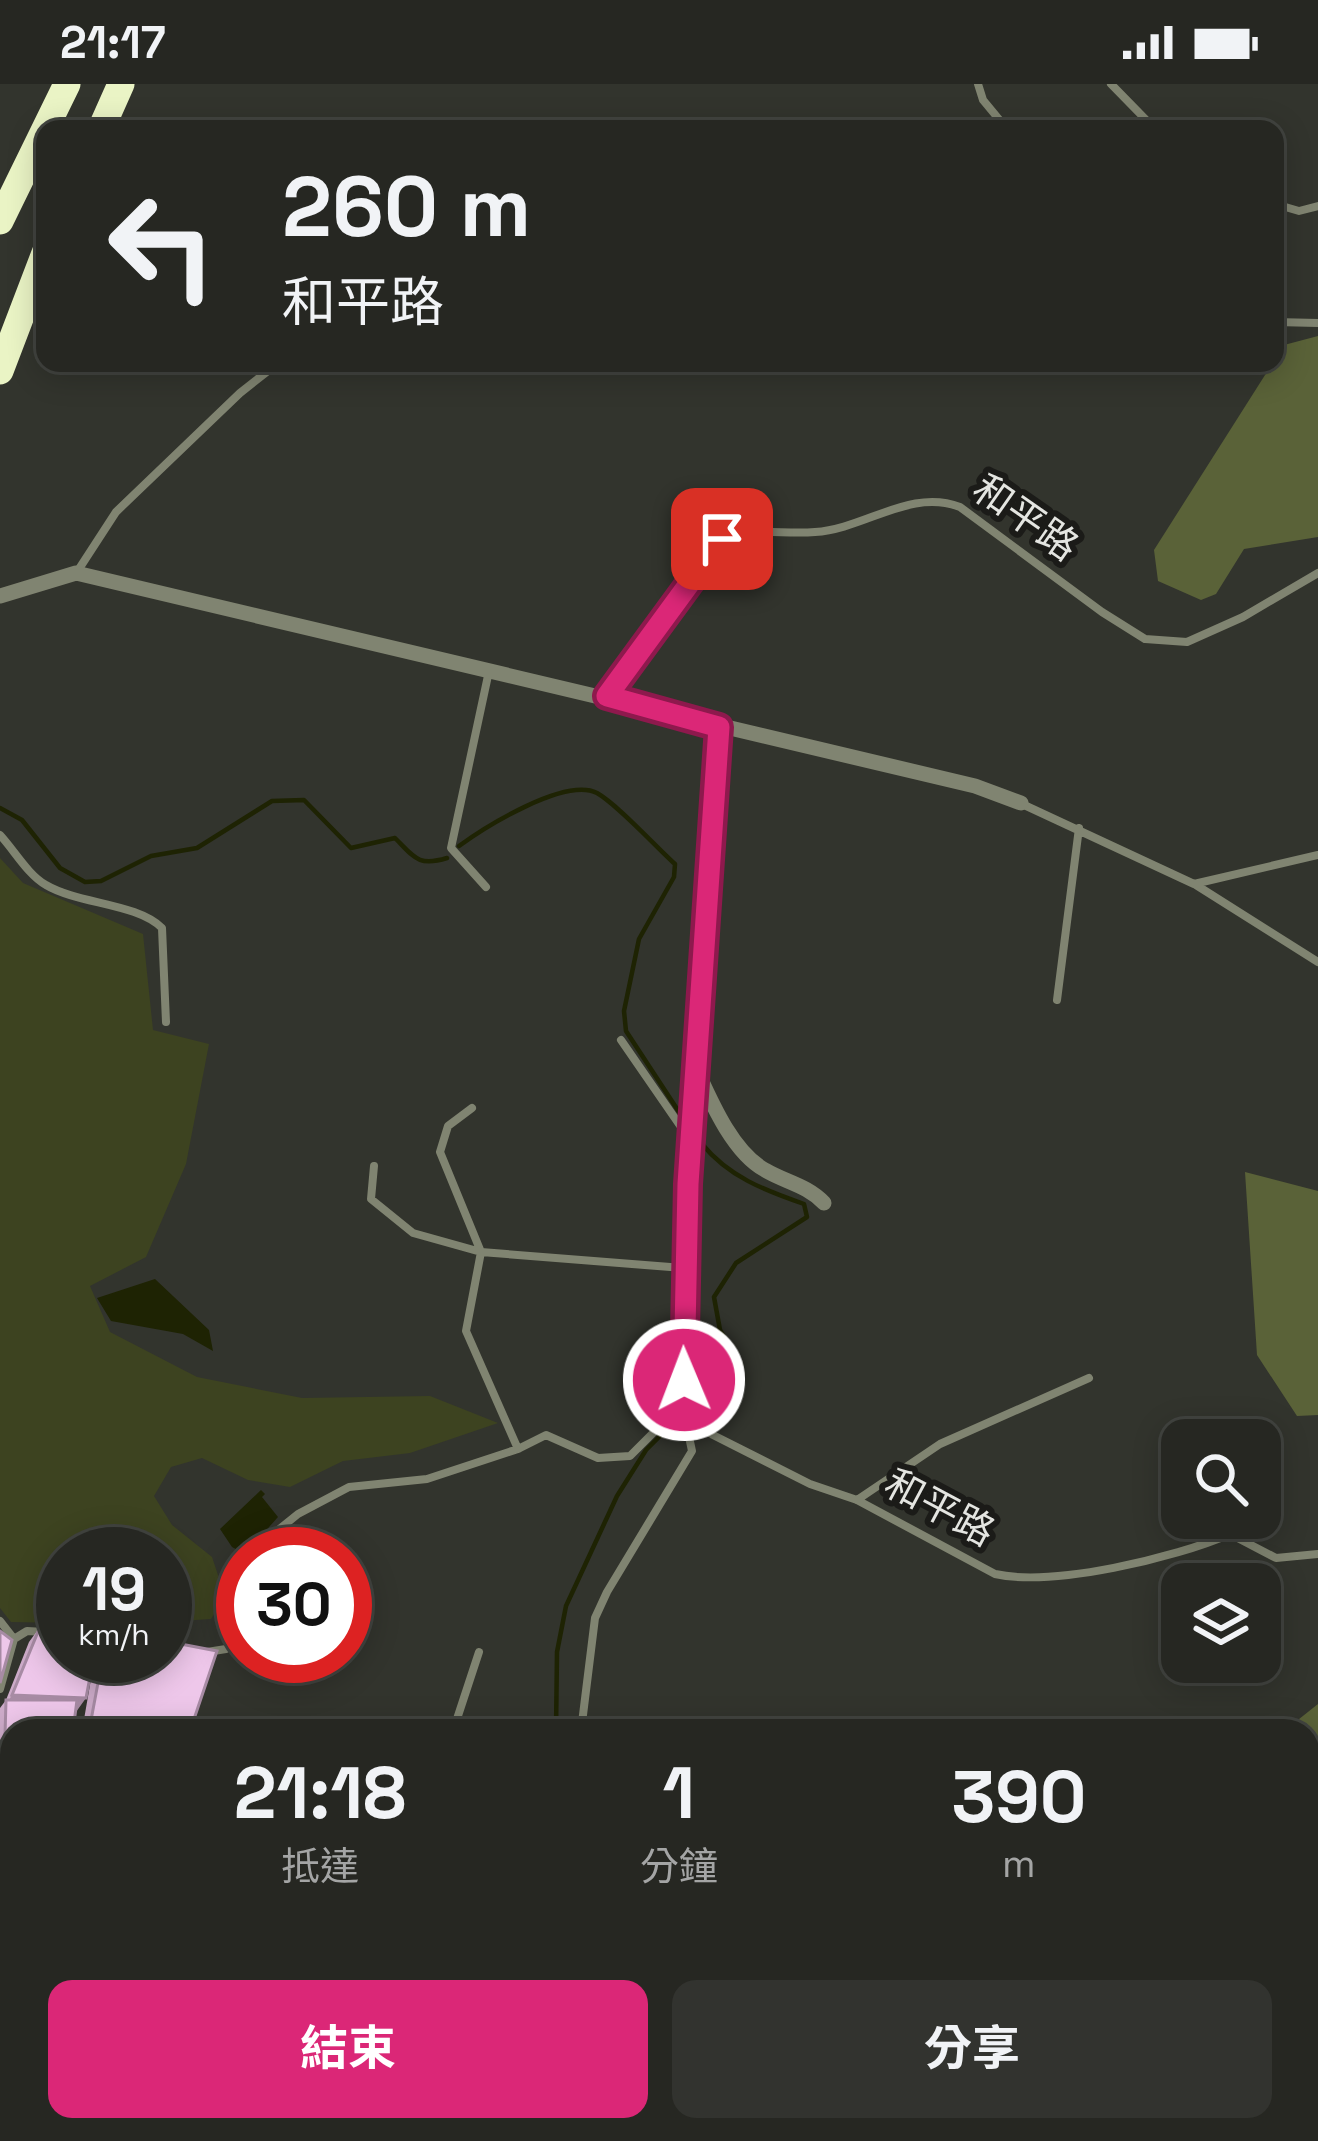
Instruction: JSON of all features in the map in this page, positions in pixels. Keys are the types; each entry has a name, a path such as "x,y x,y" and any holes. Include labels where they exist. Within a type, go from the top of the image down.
{"highway":[{"path":"49,120 67,84"},
{"path":"104,120 121,84"},
{"path":"0,220 36,147"},
{"path":"0,371 36,277"}],"street":[{"path":"0,596 76,573 975,785 1021,803"},
{"path":"684,1413 684,1269 719,727"},
{"path":"698,1072 743,1151 761,1169 813,1191 824,1203"}],"lane":[{"path":"978,84 983,100 1000,120"},
{"path":"1111,84 1145,120"},
{"path":"1284,207 1299,211 1318,206"},
{"path":"1284,322 1318,323"},
{"path":"76,573 116,512 267,372"},
{"name":"和平路","path":"607,696 722,539 746,530 815,532 937,498 960,507 1145,639 1187,642 1243,617 1318,573"},
{"path":"486,887 451,848 489,670"},
{"path":"1021,803 1195,884 1318,962"},
{"path":"1057,1000 1079,828"},
{"path":"0,836 43,884 152,917 162,928 166,1022"},
{"path":"1195,884 1318,855"},
{"path":"621,1040 691,1142"},
{"path":"472,1108 448,1126 440,1152 482,1252 466,1331 518,1449"},
{"path":"374,1166 371,1199 413,1233 482,1252 684,1269"},
{"path":"857,1500 940,1444 1089,1378"},
{"path":"282,1527 349,1487 427,1479 546,1435 598,1458 630,1456 669,1417 684,1413 692,1451 595,1618 582,1719"},
{"name":"和平路","path":"684,1413 712,1436 810,1484 857,1500 995,1574 1017,1579 1142,1560 1230,1534 1276,1558 1318,1554"},
{"path":"0,1621 14,1639"},
{"path":"0,1689 14,1639 36,1632"},
{"path":"457,1719 479,1652"}],"shaded area":[{"path":"1318,336 1318,537 1244,549 1216,594 1201,600 1158,581 1154,550 1267,372 1284,372 1284,345"},
{"path":"0,858 23,883 143,934 153,1030 209,1044 186,1164 146,1257 90,1286 110,1332 197,1377 302,1398 430,1396 498,1423 410,1453 343,1461 290,1487 248,1480 202,1458 171,1467 154,1496 174,1527 36,1527 36,1622 11,1622 0,1608"},
{"path":"1245,1172 1318,1191 1318,1415 1297,1416 1257,1355"},
{"path":"155,1279 209,1330 213,1351 183,1334 111,1321 97,1298"},
{"path":"261,1490 278,1517 269,1527 222,1527"},
{"path":"192,1541 212,1557 216,1569 216,1611 211,1619 192,1620"},
{"path":"1318,1704 1318,1719 1299,1719"}],"building":[{"path":"0,1631 12,1640 0,1683"},
{"path":"36,1637 36,1683 89,1683 86,1698 12,1695"},
{"path":"192,1646 216,1651 194,1719 91,1719 98,1683 192,1683"},
{"path":"6,1700 77,1700 75,1719 5,1719"}],"waterway":[{"path":"459,846 526,806 583,790 606,799 675,864 674,877 639,939 624,1011 626,1031 681,1115"},
{"path":"0,808 22,820 60,868 85,882 101,881 151,856 197,848 272,801 304,800 351,848 395,838 417,858 447,858"},
{"path":"699,1398 741,1365 720,1330 714,1297 736,1263 807,1217 804,1204 736,1174 702,1144"},
{"path":"556,1719 557,1652 566,1606 617,1496 646,1450 672,1424"}],"route":[{"path":"684,1380 688,1184 719,727 607,696 722,539"}]}
